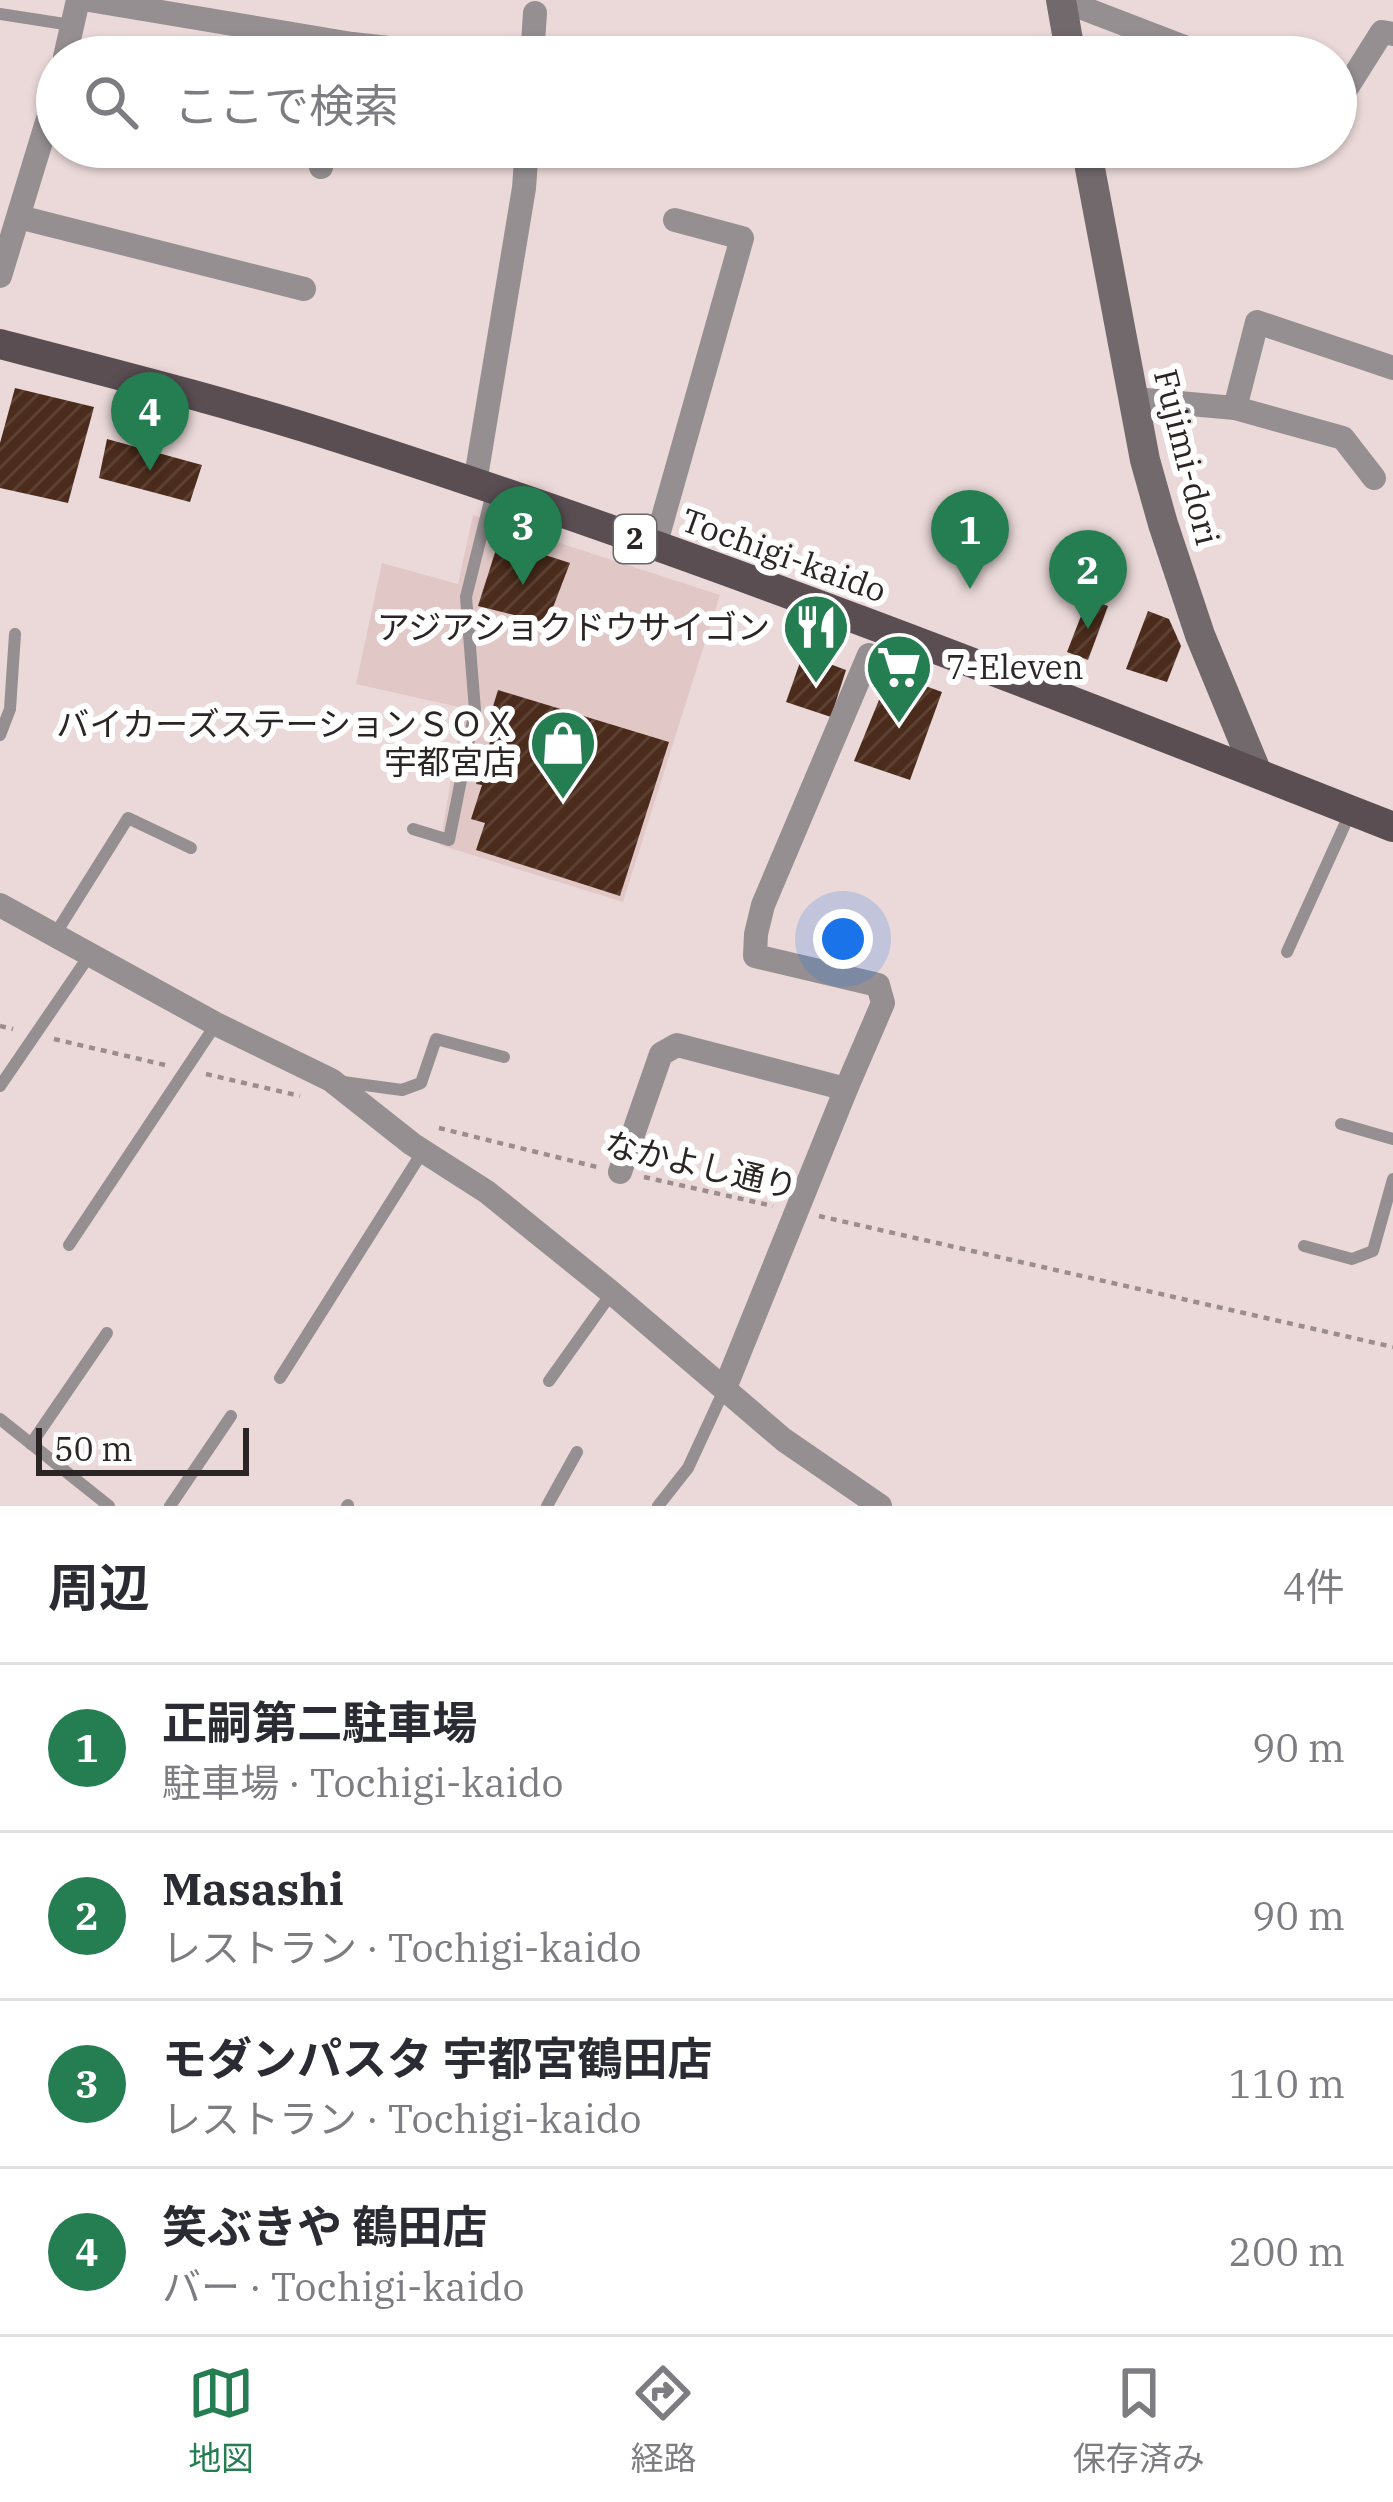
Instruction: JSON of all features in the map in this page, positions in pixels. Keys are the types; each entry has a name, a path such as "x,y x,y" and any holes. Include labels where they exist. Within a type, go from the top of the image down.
{"main road":[{"name":"Tochigi-kaido","path":"0,344 340,438 484,486 939,650 1393,827"}],"street":[{"path":"89,0 277,36"},
{"path":"1061,0 1067,36"},
{"path":"1061,0 1155,36"},
{"path":"533,36 535,13"},
{"path":"1357,72 1382,32 1393,34"},
{"path":"0,276 36,160"},
{"path":"484,486 525,168"},
{"name":"Fujimi-dori","path":"1090,168 1145,460 1200,635 1257,772"},
{"path":"19,217 304,289"},
{"path":"655,546 742,238 675,220"},
{"path":"1235,408 1257,322 1393,368"},
{"path":"1134,399 1235,408 1343,438 1374,478"},
{"path":"725,1388 883,1004 878,986 755,956 764,904 869,656"},
{"path":"0,904 216,1024 332,1080 423,1151 488,1192 863,1501"},
{"path":"620,1172 661,1054 677,1046 846,1089"}],"lane":[{"path":"0,14 75,12"},
{"path":"412,829 448,840 475,710 466,597 484,486"},
{"path":"0,735 10,709 15,634"},
{"path":"1287,952 1351,810"},
{"path":"55,936 128,818 191,848"},
{"path":"0,1086 89,956"},
{"path":"69,1245 216,1024"},
{"path":"332,1080 402,1090 421,1083 436,1039 504,1057"},
{"path":"1341,1124 1393,1139"},
{"path":"280,1378 423,1151"},
{"path":"1304,1246 1352,1259 1373,1251 1393,1179"},
{"path":"549,1381 612,1292"},
{"path":"31,1444 107,1333"},
{"path":"658,1506 688,1468 725,1388"},
{"path":"170,1506 231,1416"},
{"path":"0,1419 109,1506"},
{"path":"567,1506 550,1501 577,1452"}],"path":[{"path":"0,1026 301,1096"},
{"name":"なかよし通り","path":"438,1128 1393,1347"}],"shaded area":[{"path":"473,515 720,595 623,902 440,845 463,708 356,684 382,563 458,584"}],"building":[{"path":"15,388 94,407 68,503 0,488 0,443"},
{"path":"107,439 202,465 190,502 99,478"},
{"path":"499,540 570,563 547,623 478,606"},
{"path":"1088,598 1108,606 1088,660 1067,652"},
{"path":"1148,611 1169,619 1181,646 1167,682 1126,669"},
{"name":"アジアショクドウサイゴン","path":"803,654 846,670 831,717 786,702"},
{"name":"7-Eleven","path":"890,673 942,692 910,780 854,761"},
{"name":"バイカーズステーションＳＯＸ 宇都宮店","path":"498,690 669,742 620,896 476,850 485,823 471,819 482,785 476,784 498,718 490,716"}],"place":[{"name":"笑ぶきや 鶴田店","path":"150,471"},
{"name":"モダンパスタ 宇都宮鶴田店","path":"523,585"},
{"name":"正嗣第二駐車場","path":"970,589"},
{"name":"Masashi","path":"1088,629"},
{"name":"アジアショクドウサイゴン","path":"816,686"},
{"name":"7-Eleven","path":"899,726"},
{"name":"バイカーズステーションＳＯＸ 宇都宮店","path":"563,802"}]}
